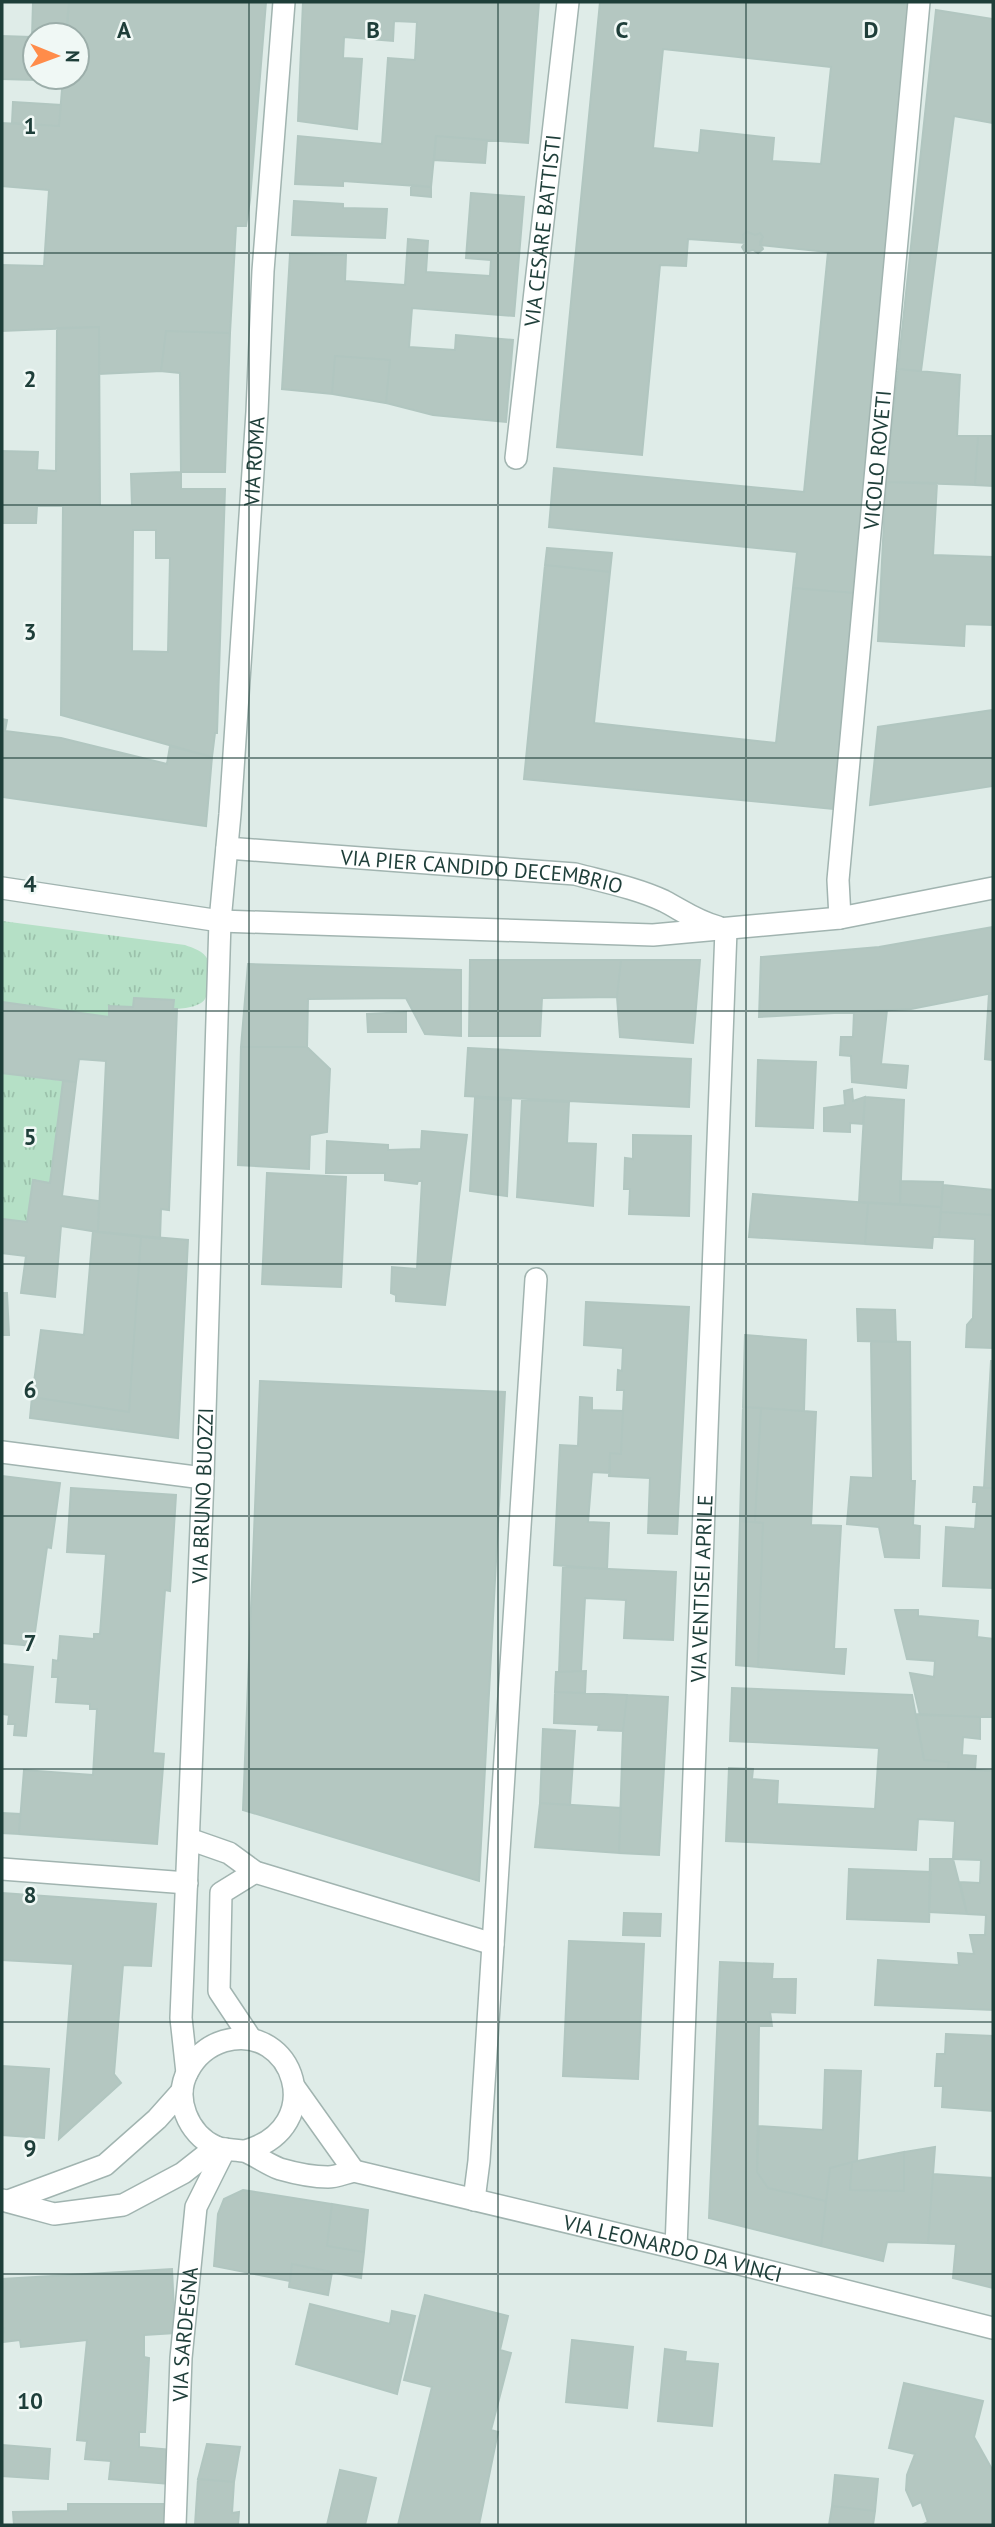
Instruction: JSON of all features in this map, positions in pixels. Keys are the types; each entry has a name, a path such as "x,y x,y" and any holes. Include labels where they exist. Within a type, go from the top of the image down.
{"street":[{"name":"VIA ROMA","path":"220,921 257,412 263,271 284,2"},
{"name":"VIA CESARE BATTISTI","path":"516,458 568,2"},
{"name":"VICOLO ROVETI","path":"840,918 838,880 919,2"},
{"name":"VIA PIER CANDIDO DECEMBRIO","path":"227,848 575,874 629,888 663,901 698,922 726,930"},
{"name":"VIA PIER CANDIDO DECEMBRIO","path":"2,888 220,921 653,935 840,918 993,888"},
{"path":"653,935 672,927 676,918 663,901"},
{"name":"VIA BRUNO BUOZZI","path":"184,2082 181,2018 220,921"},
{"name":"VIA VENTISEI APRILE","path":"676,2248 726,930"},
{"path":"474,2200 479,2161 536,1279"},
{"path":"2,1452 202,1478"},
{"path":"189,1839 229,1853 255,1872 493,1944"},
{"path":"2,1869 187,1883"},
{"path":"251,2039 219,1991 221,1893 255,1872"},
{"path":"5,2200 105,2165 157,2119 184,2082 198,2056 213,2044 232,2039 251,2039 267,2046 281,2057 295,2088 354,2171"},
{"path":"184,2082 184,2109 191,2124 201,2137 228,2149"},
{"path":"5,2200 54,2214 123,2206 228,2149 262,2146 276,2137 288,2123 294,2106 295,2088"},
{"name":"VIA LEONARDO DA VINCI","path":"228,2149 279,2168 328,2177 354,2171 993,2328"},
{"name":"VIA SARDEGNA","path":"175,2525 181,2358 196,2207 228,2149"}],"green space":[{"path":"2,921 185,945 201,952 208,960 210,974 207,995 199,1004 177,1009 173,1009 173,1000 134,998 133,1007 109,1006 109,1017 2,1002"},
{"path":"2,1073 63,1081 50,1183 33,1181 27,1222 2,1219"}],"building":[{"path":"33,2 69,2 68,21 32,21"},
{"path":"69,2 266,2 250,200 246,226 236,226 230,333 166,331 161,371 99,374 99,327 2,331 2,265 44,266 49,190 2,186 2,123 59,126 62,91 91,91 91,21 67,21"},
{"path":"303,2 539,2 528,143 436,136 431,187 343,181 343,186 295,184 298,136 382,144 388,58 415,60 417,22 394,21 393,41 344,37 343,58 362,59 357,129 298,121"},
{"path":"600,2 885,2 913,5 855,593 793,588 797,552 549,527 554,468 804,492 828,252 760,245 763,237 760,233 755,235 747,232 743,235 745,243 688,239 686,266 660,265 642,455 557,447","holes":["663,49 831,67 821,164 772,161 774,138 701,130 699,153 653,148"]},
{"path":"936,10 993,19 993,123 954,116 921,371 898,369"},
{"path":"2,36 21,37 21,80 2,79"},
{"path":"13,102 61,105 59,126 12,123"},
{"path":"436,136 487,140 485,163 434,160"},
{"path":"411,185 431,187 431,197 411,195"},
{"path":"471,193 524,197 514,316 412,308 409,347 455,350 456,335 513,340 506,422 433,415 386,403 390,360 335,356 332,394 282,389 290,254 346,255 345,281 405,285 408,239 428,241 426,272 490,276 491,260 466,258"},
{"path":"294,201 343,204 343,208 387,209 385,238 292,235"},
{"path":"747,232 755,235 760,233 763,237 760,242 763,249 758,253 753,250 745,252 742,247 745,243 743,235"},
{"path":"99,327 100,506 132,506 131,474 181,472 181,489 225,489 217,733 212,757 61,715 63,506 37,506 36,523 2,523 2,451 38,452 37,470 56,471 57,328","holes":["133,530 156,530 156,558 170,558 168,652 132,651"]},
{"path":"166,331 230,333 225,472 181,472 180,373 161,371"},
{"path":"335,356 390,360 386,403 332,394"},
{"path":"898,369 960,375 957,436 978,436 975,485 886,482"},
{"path":"978,436 993,436 993,486 975,485"},
{"path":"886,482 937,483 933,555 993,557 993,625 965,624 964,646 878,641"},
{"path":"547,548 612,553 610,572 545,565"},
{"path":"545,565 610,572 594,723 776,743 793,588 855,593 833,809 524,779"},
{"path":"993,710 993,786 870,805 878,727"},
{"path":"2,719 7,720 5,731 61,738 167,764 170,746 212,757 206,826 2,797"},
{"path":"993,927 993,993 911,1009 759,1017 761,957 879,947"},
{"path":"470,960 621,960 617,997 542,998 540,1036 469,1036"},
{"path":"621,960 700,960 693,1043 620,1037 617,997"},
{"path":"248,964 461,970 461,1036 425,1034 406,998 308,999 307,1047 241,1047"},
{"path":"989,993 993,993 993,1060 985,1059"},
{"path":"134,998 174,1000 173,1009 177,1009 169,1210 161,1209 160,1239 98,1232 106,1061 79,1059 76,1082 2,1073 2,1002 109,1017 109,1006 133,1007"},
{"path":"887,1010 881,1064 908,1066 906,1088 852,1082 851,1056 840,1055 841,1037 853,1037 854,1012"},
{"path":"406,1012 406,1032 368,1032 367,1014"},
{"path":"241,1047 307,1047 330,1069 327,1132 310,1135 309,1169 238,1165"},
{"path":"468,1048 691,1059 689,1107 465,1096"},
{"path":"758,1060 816,1062 813,1128 756,1126"},
{"path":"63,1081 76,1082 62,1196 99,1201 98,1232 61,1226 55,1297 21,1293 26,1256 2,1253 2,1219 27,1222 33,1180 50,1183"},
{"path":"852,1089 853,1101 865,1097 863,1124 850,1123 850,1132 824,1131 824,1108 845,1105 844,1091"},
{"path":"865,1097 904,1100 900,1204 859,1202"},
{"path":"475,1098 511,1100 507,1196 470,1191"},
{"path":"522,1100 569,1102 567,1143 596,1144 593,1206 517,1197"},
{"path":"422,1131 467,1135 445,1305 396,1301 396,1295 391,1293 392,1267 417,1269 422,1181 417,1184 385,1180 385,1173 326,1173 327,1141 388,1145 388,1150 421,1149"},
{"path":"633,1135 691,1136 689,1216 629,1214 630,1189 624,1189 625,1158 633,1159"},
{"path":"267,1173 346,1177 341,1287 262,1284"},
{"path":"900,1181 943,1182 941,1207 900,1204"},
{"path":"943,1185 993,1190 993,1215 941,1212"},
{"path":"753,1194 868,1203 865,1244 749,1237"},
{"path":"868,1203 941,1207 939,1237 933,1237 932,1248 865,1244"},
{"path":"941,1212 993,1215 993,1348 966,1347 967,1325 973,1318 975,1239 939,1237"},
{"path":"93,1231 141,1236 129,1412 32,1397 41,1330 84,1335"},
{"path":"141,1236 188,1240 178,1438 30,1418 32,1397 129,1412"},
{"path":"2,1293 7,1293 9,1335 2,1335"},
{"path":"586,1302 689,1307 677,1534 648,1533 650,1478 609,1476 610,1453 621,1454 624,1390 617,1390 618,1370 622,1371 623,1348 584,1345"},
{"path":"857,1309 895,1310 896,1342 858,1341"},
{"path":"745,1335 806,1340 804,1411 743,1407"},
{"path":"871,1341 910,1342 911,1481 915,1481 913,1525 920,1526 919,1558 885,1557 879,1527 847,1524 851,1477 873,1478"},
{"path":"991,1361 993,1488 984,1488"},
{"path":"260,1381 505,1392 479,1881 243,1810"},
{"path":"580,1397 592,1398 592,1410 623,1411 621,1454 610,1453 610,1473 592,1472 588,1522 609,1523 607,1569 554,1565 560,1445 578,1446"},
{"path":"743,1407 761,1408 755,1522 740,1521"},
{"path":"761,1408 816,1412 811,1525 841,1526 834,1649 846,1649 844,1674 758,1667 763,1523 755,1522"},
{"path":"2,1476 60,1483 51,1548 47,1547 33,1646 2,1643"},
{"path":"974,1487 993,1488 993,1588 943,1586 946,1527 975,1529 977,1502 973,1502"},
{"path":"71,1488 176,1495 170,1591 165,1590 153,1753 164,1754 157,1844 19,1834 24,1770 93,1775 97,1709 90,1709 90,1704 56,1702 58,1677 52,1677 53,1660 58,1661 60,1636 94,1639 94,1634 100,1634 106,1554 67,1552"},
{"path":"740,1521 763,1523 758,1667 736,1665"},
{"path":"563,1567 676,1572 673,1640 624,1638 626,1600 585,1598 581,1671 559,1672"},
{"path":"895,1610 918,1610 918,1616 978,1621 977,1637 993,1639 993,1717 920,1715 910,1673 934,1677 935,1661 907,1659"},
{"path":"2,1664 33,1667 26,1736 14,1735 15,1724 8,1724 9,1715 2,1714"},
{"path":"586,1671 585,1693 555,1692 556,1672"},
{"path":"732,1688 912,1695 924,1760 949,1762 948,1768 993,1771 993,2010 875,2005 878,1960 959,1965 958,1953 974,1954 970,1935 985,1935 986,1915 967,1914 960,1882 980,1883 981,1860 953,1859 955,1821 918,1819 916,1850 726,1841 729,1768 753,1769 752,1779 778,1781 777,1804 875,1809 879,1748 730,1741"},
{"path":"555,1692 627,1695 623,1731 598,1730 599,1725 554,1723"},
{"path":"627,1695 668,1697 659,1855 619,1853 623,1731"},
{"path":"916,1714 980,1717 980,1739 963,1737 962,1755 976,1756 975,1770 948,1768 949,1762 924,1760"},
{"path":"543,1729 575,1731 570,1805 540,1803"},
{"path":"540,1803 621,1808 619,1853 535,1847"},
{"path":"2,1813 20,1814 19,1834 2,1833"},
{"path":"930,1859 953,1859 967,1914 929,1912"},
{"path":"849,1869 931,1872 929,1922 847,1919"},
{"path":"2,1893 156,1904 151,1966 123,1965 114,2074 121,2083 59,2139 73,1964 2,1960"},
{"path":"624,1913 661,1914 660,1936 623,1935"},
{"path":"569,1941 644,1944 638,2079 563,2076"},
{"path":"720,1962 773,1964 772,1979 796,1979 795,2013 770,2012 772,2026 759,2026 757,2172 768,2188 826,2201 821,2246 709,2218"},
{"path":"946,2034 993,2036 993,2111 942,2107 943,2086 935,2086 937,2054 945,2054"},
{"path":"2,2066 49,2069 44,2138 2,2135"},
{"path":"825,2070 861,2071 857,2161 830,2168 826,2201 768,2188 757,2172 759,2126 823,2130"},
{"path":"935,2147 928,2243 887,2242 883,2261 821,2246 830,2168 852,2162 850,2190 904,2191 904,2152"},
{"path":"904,2152 904,2191 850,2190 852,2162"},
{"path":"933,2174 993,2178 993,2288 953,2278 956,2244 928,2243"},
{"path":"243,2190 332,2204 327,2246 364,2252 361,2278 292,2264 290,2281 214,2266 218,2214 224,2199"},
{"path":"332,2204 368,2210 364,2252 327,2246"},
{"path":"292,2264 332,2272 328,2295 289,2287"},
{"path":"172,2269 175,2333 144,2335 144,2357 149,2358 145,2432 139,2432 139,2447 172,2450 170,2484 109,2479 111,2461 85,2459 87,2441 77,2440 87,2340 21,2347 20,2340 2,2342 2,2279"},
{"path":"425,2295 508,2316 500,2350 511,2353 491,2430 498,2432 479,2525 398,2525 432,2387 404,2380"},
{"path":"310,2304 390,2324 392,2311 415,2316 397,2394 296,2364"},
{"path":"572,2340 633,2347 627,2408 566,2402"},
{"path":"665,2349 686,2352 685,2361 718,2364 712,2426 658,2421"},
{"path":"904,2383 983,2401 974,2437 993,2471 993,2525 922,2525 928,2522 921,2502 913,2506 906,2490 907,2475 915,2454 889,2448"},
{"path":"207,2444 240,2447 234,2482 198,2479"},
{"path":"2,2445 50,2449 48,2479 2,2476"},
{"path":"340,2470 376,2478 365,2525 327,2525"},
{"path":"835,2475 878,2479 875,2511 832,2506"},
{"path":"198,2479 234,2482 232,2513 239,2512 238,2525 195,2525"},
{"path":"68,2504 170,2504 169,2525 14,2525 13,2512 68,2511"},
{"path":"832,2506 875,2511 873,2525 829,2525"}]}
